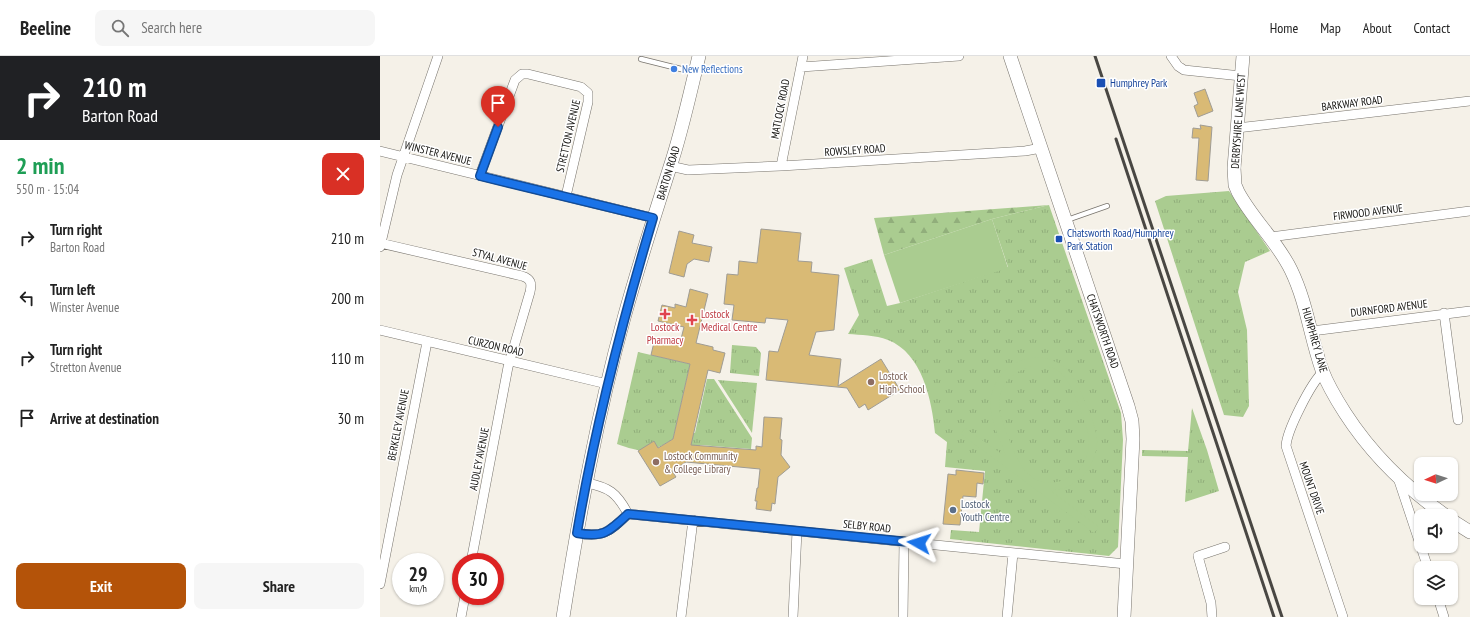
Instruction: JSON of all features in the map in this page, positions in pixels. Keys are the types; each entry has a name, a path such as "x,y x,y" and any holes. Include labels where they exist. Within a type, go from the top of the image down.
{"street":[{"path":"380,244 403,156 438,56"},
{"name":"BARTON ROAD","path":"563,617 586,483 607,384 624,318 653,218 670,166 699,56"},
{"name":"MATLOCK ROAD","path":"781,166 803,56"},
{"path":"800,67 959,56"},
{"name":"CHATSWORTH ROAD","path":"1010,56 1132,421 1133,439 1124,617"},
{"path":"1171,56 1178,66 1184,70 1241,76"},
{"name":"DERBYSHIRE LANE WEST","path":"1235,185 1234,168 1243,56"},
{"name":"STRETTON AVENUE","path":"480,176 515,80 522,74 535,76 580,87 586,90 589,96 566,196"},
{"name":"BARKWAY ROAD","path":"1237,128 1470,101"},
{"name":"ROWSLEY ROAD","path":"670,166 688,170 781,166 1031,151 1041,148"},
{"name":"WINSTER AVENUE","path":"380,151 653,218"},
{"name":"HUMPHREY LANE","path":"1235,185 1241,199 1270,237 1290,268 1298,285 1323,372 1330,387 1354,426 1371,449 1398,478 1436,509"},
{"name":"FIRWOOD AVENUE","path":"1270,237 1470,211"},
{"name":"STYAL AVENUE","path":"380,244 528,279 531,283 530,292 510,361"},
{"name":"DURNFORD AVENUE","path":"1312,331 1470,311"},
{"path":"1444,314 1458,420"},
{"name":"CURZON ROAD","path":"380,330 607,384"},
{"name":"BERKELEY AVENUE","path":"380,584 427,342"},
{"name":"AUDLEY AVENUE","path":"473,553 510,361"},
{"name":"MOUNT DRIVE","path":"1323,372 1315,381 1288,432 1286,446 1343,617"},
{"path":"1398,478 1426,561"},
{"path":"577,533 593,535 604,533 616,526 628,514 624,506 614,494 603,487 586,483"},
{"name":"SELBY ROAD","path":"628,514 1126,564"},
{"path":"681,617 693,520"},
{"path":"1458,524 1470,532"},
{"path":"793,617 797,531"},
{"path":"903,617 904,541"},
{"path":"1212,617 1211,603 1198,556 1225,547"},
{"path":"1007,617 1013,553"},
{"path":"461,617 463,605"},
{"path":"1440,605 1444,617"}],"lane":[{"path":"641,59 695,73"},
{"path":"1066,221 1107,206"}],"green space":[{"path":"1229,191 1270,251 1245,262 1238,292 1247,330 1249,406 1243,417 1224,415 1155,201 1166,196"},
{"path":"1049,205 1121,413 1123,440 1118,547 1109,556 950,539 951,530 979,532 985,471 945,467 947,442 935,433 934,420 928,392 923,379 917,366 900,346 883,338 848,334 859,315 844,268 872,259 887,306 900,303 1008,267 992,219"},
{"path":"1049,205 992,219 884,255 874,218"},
{"path":"992,219 1008,268 900,303 884,255"},
{"path":"732,345 756,347 761,353 759,376 730,373"},
{"path":"638,352 690,364 673,439 652,450 633,449 617,444"},
{"path":"1035,357 1056,362 1063,366 1075,379 1083,397 1093,423 1097,439 1096,453 1087,471 1082,477 1071,485 1051,491 1099,527 1094,533 961,434 965,428 1006,457 992,416 992,395 995,385 1006,369 1024,359","holes":["1032,366 1045,366 1052,368 1066,378 1073,392 1088,433 1089,447 1085,461 1081,467 1071,477 1052,483 1042,482 1034,478 1021,465 1016,456 1000,413 1000,396 1002,389 1010,377"]},
{"path":"707,379 714,379 752,438 751,449 700,445 700,450 694,449 686,437 688,432 695,433"},
{"path":"718,380 757,383 752,433"},
{"path":"1192,408 1207,450 1219,491 1185,502 1188,457 1142,456 1142,450 1188,451"}],"building":[{"path":"1205,89 1213,111 1198,117 1194,106 1198,104 1194,93"},
{"path":"1200,125 1212,127 1208,181 1196,180 1199,138 1192,138 1193,128 1201,129"},
{"path":"761,229 801,233 798,261 812,262 811,272 839,275 834,330 816,332 809,355 841,359 838,386 881,359 900,390 868,410 865,404 859,408 847,388 766,380 769,351 778,352 788,320 766,318 765,323 732,320 734,305 724,304 727,274 738,275 739,261 757,263"},
{"path":"679,231 694,235 692,243 712,247 709,262 694,259 687,264 684,277 669,273"},
{"path":"690,289 708,294 696,343 713,347 713,350 725,353 720,373 708,370 691,445 756,450 756,446 762,447 764,417 782,418 780,439 782,440 781,455 790,467 778,477 775,504 772,503 771,511 756,509 757,501 755,501 760,469 686,462 672,471 676,477 660,486 638,451 654,441 658,448 673,439 690,364 651,355 655,338 680,343 684,327 658,321 662,305 675,308 675,304 686,307"},
{"name":"Lostock Youth Centre","path":"956,470 984,473 983,484 977,483 976,497 963,496 960,525 943,524 948,474 956,475"}],"railway":[{"path":"1095,56 1282,617"},
{"path":"1116,139 1274,617"}],"place":[{"name":"New Reflections","path":"674,69"},
{"name":"Humphrey Park","path":"1101,83"},
{"name":"Chatsworth Road/Humphrey Park Station","path":"1059,239"},
{"name":"Lostock Pharmacy","path":"665,314"},
{"name":"Lostock Medical Centre","path":"692,320"},
{"name":"Lostock High School","path":"871,382"},
{"name":"Lostock Community & College Library","path":"656,462"},
{"name":"Lostock Youth Centre","path":"953,510"}],"route":[{"path":"498,127 480,176 653,218 624,318 607,384 577,533 598,535 604,533 616,526 628,514 919,543"}]}
